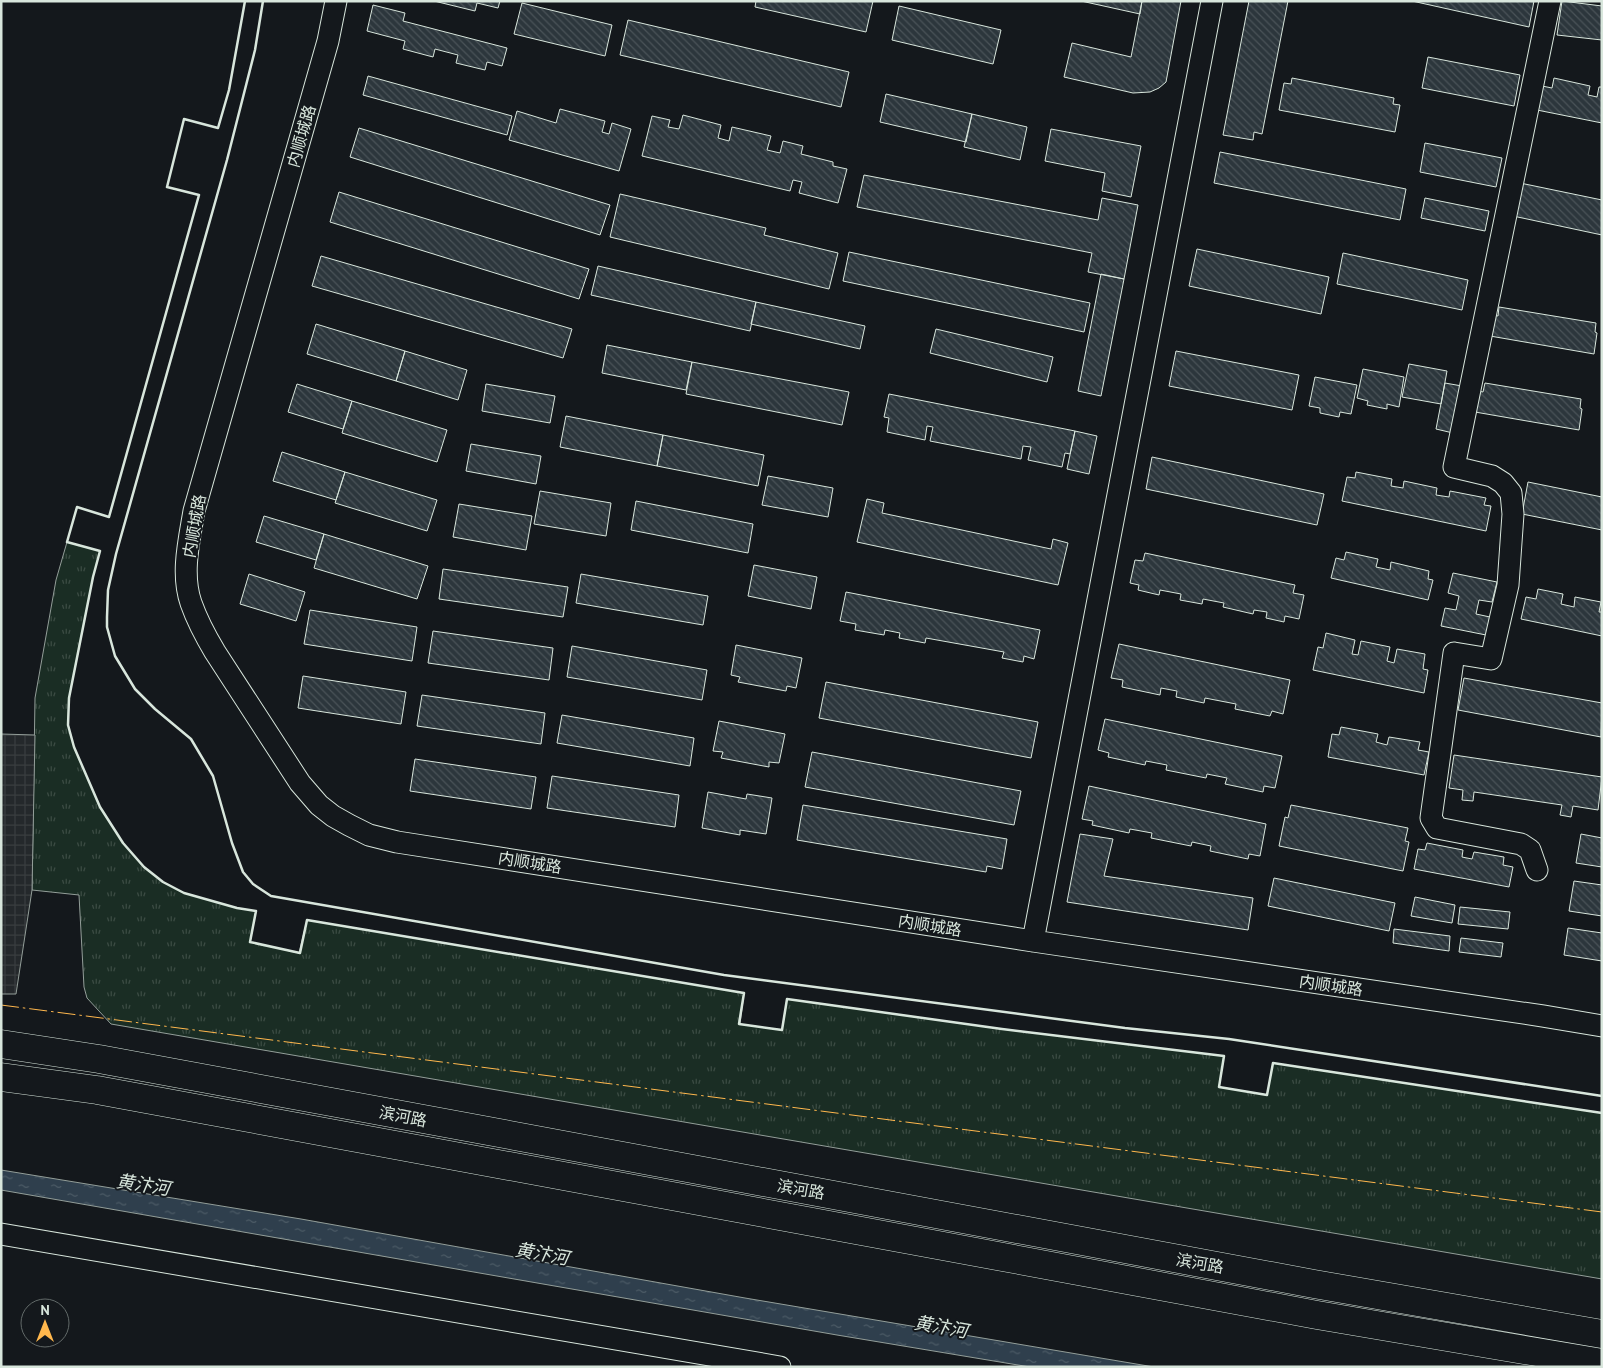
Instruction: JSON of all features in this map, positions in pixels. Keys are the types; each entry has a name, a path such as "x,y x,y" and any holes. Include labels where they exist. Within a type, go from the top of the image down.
{"main road":[{"name":"滨河路","path":"1,1044 108,1061 1295,1280 1602,1334"},
{"name":"滨河路","path":"1,1077 97,1090 1307,1313 1602,1363"}],"street":[{"name":"内顺城路","path":"336,1 328,41 194,511 187,558 191,602 215,652 300,783 319,805 332,816 370,835 397,842 1602,1026"},
{"path":"1033,940 1212,1"},
{"path":"1537,870 1530,850 1521,844 1437,828 1431,818 1454,653 1491,659 1508,585 1513,514 1511,493 1503,483 1492,476 1454,468 1550,1"},
{"path":"1,1234 780,1367"}],"green space":[{"path":"67,542 100,551 69,698 68,725 74,747 100,807 123,843 144,867 163,882 184,893 237,908 256,911 250,942 299,953 307,920 744,993 740,1024 782,1030 787,999 1002,1029 1224,1056 1219,1087 1267,1095 1273,1063 1602,1113 1602,1279 111,1024 87,998 84,987 79,895 32,890 35,698 56,580"}],"shaded area":[{"path":"1,734 35,735 32,890 16,994 1,994"}],"water":[{"path":"1,1170 301,1219 745,1298 1154,1367 1030,1367 837,1335 1,1190"}],"building":[{"path":"434,1 500,1 498,8 477,3 475,11"},
{"path":"756,1 873,1 866,32 755,7"},
{"path":"1081,1 1142,1 1140,14"},
{"path":"1142,1 1181,1 1166,82 1150,92 1133,93 1064,77 1072,43 1131,57"},
{"path":"1249,1 1288,1 1262,134 1254,132 1253,140 1223,135"},
{"path":"1412,1 1534,1 1529,27"},
{"path":"1562,1 1602,6 1602,40 1557,35"},
{"path":"522,3 612,25 605,56 514,34"},
{"path":"373,5 405,13 403,21 507,48 502,66 487,62 485,70 456,63 458,55 435,49 433,57 403,49 405,41 367,31"},
{"path":"899,6 1001,30 993,64 892,40"},
{"path":"628,20 849,72 841,107 620,55"},
{"path":"1428,57 1520,75 1514,106 1422,88"},
{"path":"368,76 512,116 507,135 363,95"},
{"path":"1292,78 1394,98 1393,104 1400,105 1395,132 1279,110 1284,83 1291,84"},
{"path":"1554,78 1590,86 1588,95 1597,97 1599,87 1602,87 1602,123 1537,110 1542,86 1552,88"},
{"path":"886,94 972,114 966,142 880,122"},
{"path":"560,109 605,121 602,132 609,134 612,123 631,129 619,171 509,140 517,111 556,123"},
{"path":"972,114 1027,127 1020,160 964,147"},
{"path":"683,115 721,125 718,138 729,141 732,127 771,136 767,150 780,153 783,141 803,146 801,154 833,162 833,166 847,169 838,203 799,193 802,182 793,180 790,191 642,156 652,116 670,120 668,127 679,129"},
{"path":"359,128 610,205 600,235 350,157"},
{"path":"1051,129 1141,146 1131,197 1102,191 1105,173 1045,161"},
{"path":"1425,143 1502,158 1496,187 1420,172"},
{"path":"1220,152 1406,189 1400,220 1214,183"},
{"path":"864,175 1098,220 1102,198 1138,205 1124,279 1088,272 1092,253 857,207"},
{"path":"1520,183 1602,200 1602,235 1513,216"},
{"path":"339,192 589,269 579,299 330,222"},
{"path":"620,194 766,228 764,235 838,253 829,289 610,237"},
{"path":"1425,198 1489,211 1485,231 1421,218"},
{"path":"1197,249 1329,277 1321,314 1189,286"},
{"path":"849,252 1090,303 1084,332 843,281"},
{"path":"1343,253 1468,280 1462,310 1337,284"},
{"path":"321,256 572,329 563,358 312,286"},
{"path":"598,266 756,302 750,331 591,295"},
{"path":"1101,274 1124,279 1101,396 1078,391"},
{"path":"756,302 865,326 860,349 751,324"},
{"path":"1499,307 1596,323 1595,332 1597,333 1594,354 1490,336 1493,315 1498,316"},
{"path":"316,324 405,351 396,381 307,354"},
{"path":"936,329 1053,357 1047,382 930,353"},
{"path":"607,345 692,362 686,390 602,373"},
{"path":"405,351 467,370 458,400 396,381"},
{"path":"1176,351 1299,375 1292,410 1169,386"},
{"path":"692,362 849,392 842,425 686,394"},
{"path":"1409,364 1447,371 1441,404 1402,397"},
{"path":"1363,369 1404,377 1399,407 1387,404 1387,409 1367,405 1368,401 1357,398"},
{"path":"1315,377 1357,385 1351,414 1340,412 1339,417 1320,413 1320,408 1309,406"},
{"path":"1445,383 1462,386 1453,433 1436,429"},
{"path":"1485,383 1581,399 1580,408 1582,409 1579,430 1475,412 1478,391 1483,392"},
{"path":"297,384 352,401 343,429 288,412"},
{"path":"486,384 555,396 550,423 482,411"},
{"path":"889,394 1075,431 1070,454 1065,453 1062,467 1028,460 1031,447 1023,446 1021,459 930,441 933,427 927,426 925,440 887,432 889,418 884,417"},
{"path":"352,401 447,430 437,462 342,433"},
{"path":"566,416 663,435 657,466 560,447"},
{"path":"1075,431 1097,436 1089,474 1067,469"},
{"path":"663,435 764,455 758,486 657,466"},
{"path":"471,444 541,456 536,484 466,471"},
{"path":"282,452 345,472 336,500 273,481"},
{"path":"1152,457 1324,494 1317,525 1146,489"},
{"path":"345,472 437,500 427,531 335,503"},
{"path":"1356,472 1392,479 1391,486 1403,488 1404,481 1437,488 1436,495 1449,497 1450,491 1486,498 1484,505 1491,506 1486,531 1342,501 1347,477 1355,478"},
{"path":"768,476 833,488 828,517 762,505"},
{"path":"1528,482 1602,497 1602,530 1522,514"},
{"path":"540,491 611,503 606,536 534,524"},
{"path":"867,499 884,503 882,513 1051,549 1053,539 1068,543 1058,585 857,542"},
{"path":"636,501 753,524 748,553 631,530"},
{"path":"459,504 532,516 526,550 453,537"},
{"path":"264,516 324,534 316,560 256,542"},
{"path":"324,534 428,566 417,599 314,568"},
{"path":"1346,552 1378,559 1376,567 1390,570 1391,562 1429,571 1428,579 1433,580 1428,600 1331,578 1336,558 1344,560"},
{"path":"1145,553 1295,585 1293,593 1304,595 1299,619 1285,616 1284,622 1266,618 1267,612 1254,610 1253,614 1223,607 1224,603 1203,599 1202,604 1180,600 1181,594 1160,590 1159,595 1138,590 1139,585 1130,583 1135,560 1143,561"},
{"path":"754,565 817,577 811,609 748,596"},
{"path":"443,569 568,587 563,617 439,599"},
{"path":"1453,573 1497,582 1492,602 1479,600 1476,614 1490,617 1486,635 1441,626 1445,608 1456,610 1459,596 1448,593"},
{"path":"249,574 305,592 296,621 240,604"},
{"path":"581,574 708,596 703,625 576,603"},
{"path":"1538,589 1563,594 1561,604 1574,607 1575,597 1601,602 1599,612 1602,612 1602,636 1521,619 1526,597 1536,599"},
{"path":"846,592 1040,630 1034,659 1024,656 1023,662 1002,658 1004,652 926,638 925,643 899,638 900,633 885,630 884,635 855,630 856,624 840,621"},
{"path":"310,610 417,627 412,661 304,644"},
{"path":"433,631 553,648 549,680 428,663"},
{"path":"1326,633 1355,640 1352,654 1358,655 1361,641 1390,647 1387,661 1394,663 1397,649 1425,654 1423,669 1428,670 1424,693 1313,670 1318,647 1323,648"},
{"path":"1119,644 1290,680 1283,714 1272,711 1270,716 1235,709 1236,704 1205,698 1204,703 1176,697 1177,691 1161,688 1160,695 1122,687 1123,680 1111,678"},
{"path":"736,645 802,658 796,688 787,686 786,691 738,682 740,677 731,675"},
{"path":"572,646 707,670 702,700 567,677"},
{"path":"303,676 406,692 401,724 298,708"},
{"path":"1464,678 1602,703 1601,737 1458,710"},
{"path":"826,682 1038,722 1031,758 819,718"},
{"path":"422,695 545,713 541,744 417,726"},
{"path":"562,715 694,738 690,766 557,743"},
{"path":"1105,719 1282,756 1275,788 1264,786 1263,792 1225,784 1227,778 1207,774 1206,778 1166,770 1167,765 1146,761 1145,765 1108,757 1109,753 1098,750"},
{"path":"719,721 785,734 779,763 769,762 769,767 721,758 723,752 713,751"},
{"path":"1341,727 1378,734 1376,742 1387,745 1389,737 1420,742 1418,750 1429,752 1424,775 1328,757 1332,734 1339,735"},
{"path":"812,752 1021,791 1014,825 805,787"},
{"path":"1454,755 1602,777 1598,810 1573,806 1571,817 1560,815 1562,805 1474,792 1473,801 1462,800 1463,790 1449,788"},
{"path":"415,759 536,777 531,809 410,791"},
{"path":"552,776 679,795 675,827 547,808"},
{"path":"1089,786 1266,824 1260,856 1249,854 1248,859 1210,851 1211,846 1192,842 1191,846 1151,838 1152,833 1130,829 1129,833 1092,825 1093,821 1082,819"},
{"path":"708,792 746,799 747,794 772,798 766,834 740,830 740,835 702,828"},
{"path":"803,805 1007,839 1002,869 987,866 986,872 797,840"},
{"path":"1291,805 1408,828 1405,841 1409,842 1403,871 1279,846 1285,817 1288,818"},
{"path":"1080,834 1113,839 1104,876 1253,898 1248,930 1067,902"},
{"path":"1581,834 1602,838 1602,867 1576,863"},
{"path":"1427,843 1463,850 1462,857 1472,859 1474,852 1504,857 1503,865 1513,867 1509,887 1414,869 1418,849 1425,850"},
{"path":"1274,878 1395,903 1389,931 1268,906"},
{"path":"1574,881 1602,885 1602,916 1569,911"},
{"path":"1415,897 1455,905 1452,923 1411,916"},
{"path":"1460,907 1510,912 1508,929 1458,924"},
{"path":"1568,928 1602,933 1602,961 1564,955"},
{"path":"1394,929 1450,936 1449,951 1393,943"},
{"path":"1461,938 1503,943 1501,957 1459,952"}],"wall":[{"path":"245,1 229,90 218,128 184,119 167,187 199,195 109,517 77,507 67,542 100,551 69,698 68,725 74,747 100,807 123,843 144,867 163,882 184,893 237,908 256,911 250,942 300,953 307,920 744,993 739,1024 782,1030 787,999 1002,1029 1224,1056 1219,1087 1267,1095 1273,1063 1602,1113"},
{"path":"263,1 255,50 227,160 116,554 108,590 107,617 107,627 115,656 135,689 155,709 191,739 213,776 232,843 243,872 253,884 271,896 724,975 1125,1028 1229,1039 1602,1096"}],"power":[{"path":"1,1005 1602,1212"}],"water label":[{"name":"黄汴河","path":"143,1185"},
{"name":"黄汴河","path":"542,1254"},
{"name":"黄汴河","path":"941,1327"}]}
